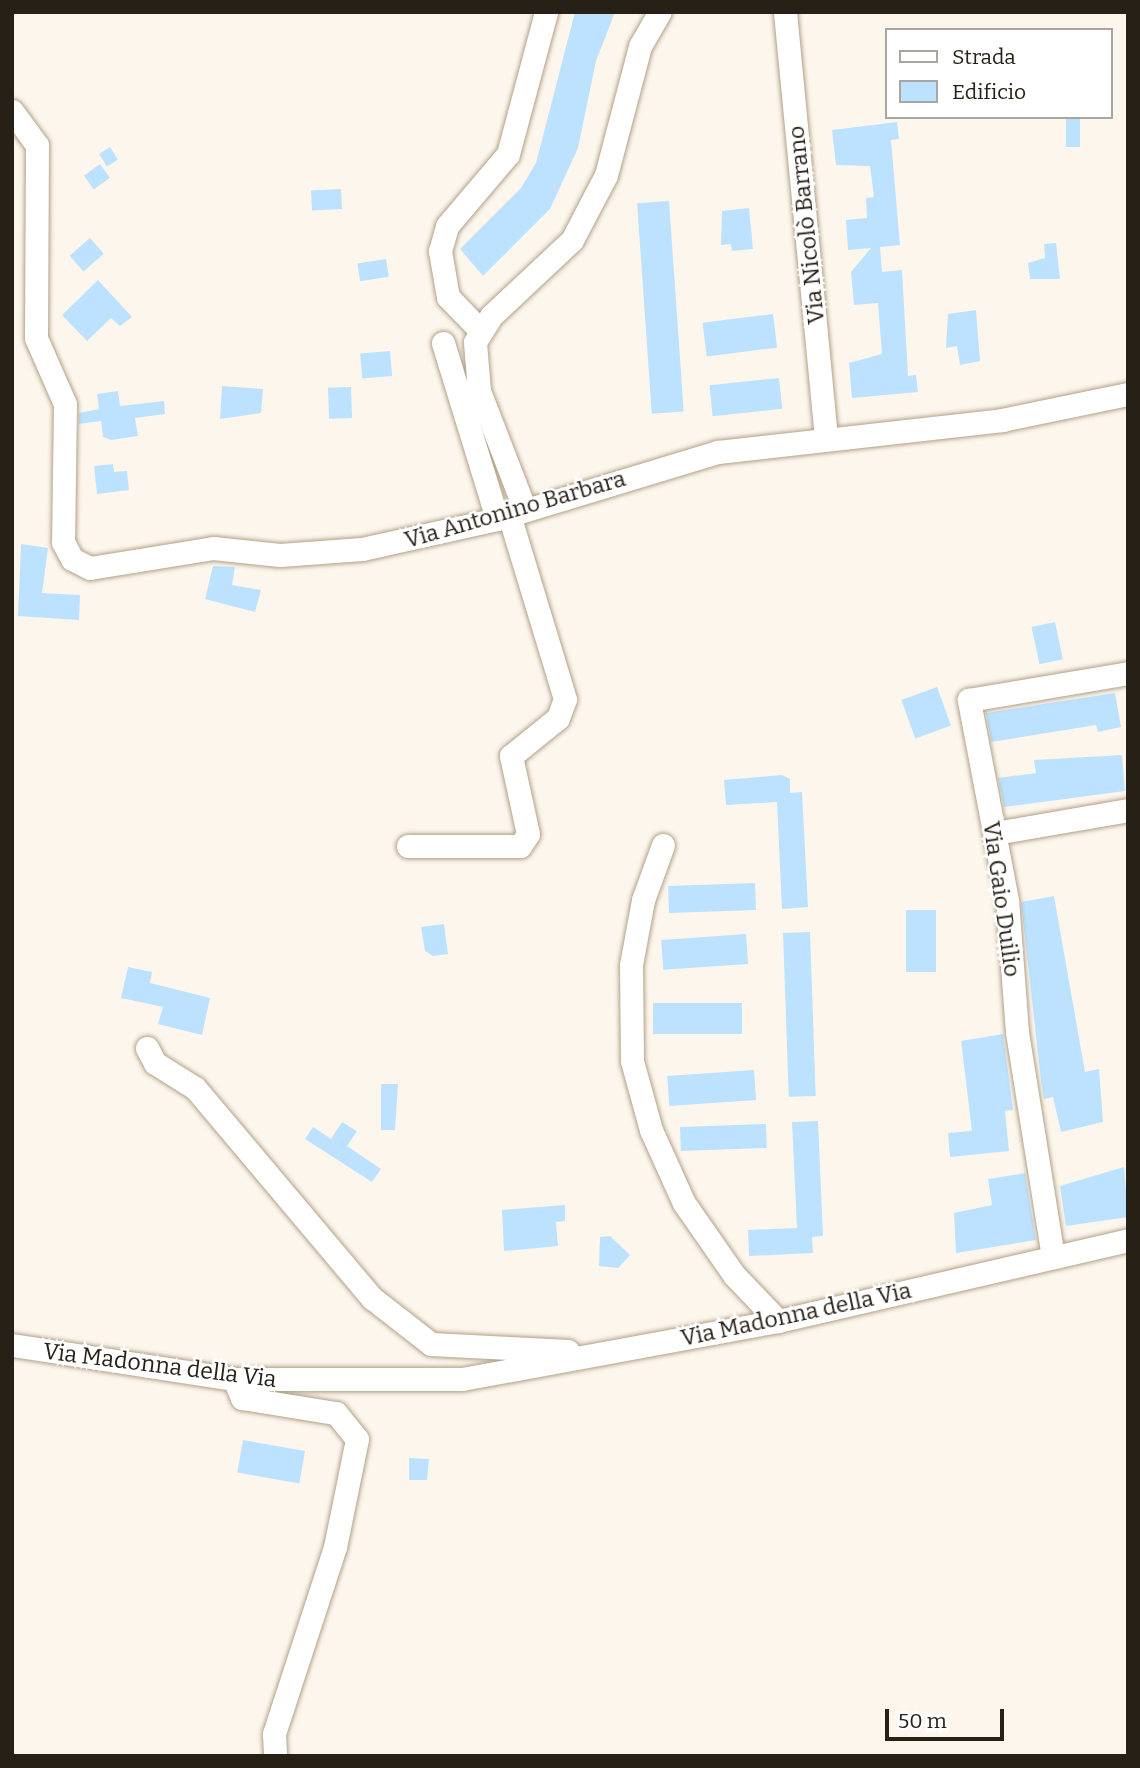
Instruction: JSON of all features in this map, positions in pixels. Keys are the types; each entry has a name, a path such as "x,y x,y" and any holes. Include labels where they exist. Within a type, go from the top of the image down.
{"street":[{"path":"480,330 447,297 440,251 447,226 508,154 546,12"},
{"path":"408,846 520,846 528,834 511,755 558,718 565,699 510,515 473,364 480,330 572,240 606,174 640,46 660,12"},
{"name":"Via Nicolò Barrano","path":"785,12 827,439"},
{"name":"Via Antonino Barbara","path":"12,111 37,145 36,338 65,404 63,542 72,559 110,569 213,548 332,553 510,515 719,452 1002,420 1128,394"},
{"path":"443,343 510,515"},
{"name":"Via Gaio Duilio","path":"1053,1257 995,833 969,700 1128,673"},
{"path":"995,833 1128,810"},
{"path":"663,845 643,900 631,965 632,1061 652,1130 684,1203 734,1275 778,1321"},
{"path":"147,1048 155,1063 195,1087 372,1298 431,1345 562,1348 581,1355"},
{"name":"Via Madonna della Via","path":"12,1345 234,1379 463,1379 581,1355 778,1321 1128,1240"},
{"path":"234,1379 242,1398 336,1413 357,1439 335,1547 274,1734 275,1756"}],"building":[{"path":"575,12 615,12 596,61 578,148 550,209 483,276 460,249 521,188 536,163"},
{"path":"1066,119 1080,119 1080,147 1066,147"},
{"path":"897,122 899,139 891,140 900,245 880,247 882,272 902,270 908,376 916,375 918,392 852,398 849,363 882,354 878,303 854,305 851,272 871,248 848,250 846,220 867,218 866,198 874,197 870,166 836,165 832,130"},
{"path":"110,147 118,160 107,167 99,154"},
{"path":"100,164 110,178 94,190 84,176"},
{"path":"341,189 342,209 312,211 311,191"},
{"path":"669,201 684,411 652,414 637,203"},
{"path":"749,208 753,249 732,251 731,244 721,245 722,211"},
{"path":"90,238 104,254 83,272 70,256"},
{"path":"1056,243 1060,279 1030,279 1028,263 1045,258 1044,244"},
{"path":"386,259 389,277 360,281 357,264"},
{"path":"98,280 132,317 120,326 111,318 87,341 62,315"},
{"path":"976,310 980,361 960,365 957,346 946,348 948,314"},
{"path":"773,314 777,348 707,356 703,323"},
{"path":"390,351 392,376 362,379 360,354"},
{"path":"779,378 782,409 713,416 709,385"},
{"path":"222,386 263,389 261,413 220,419"},
{"path":"351,387 352,418 329,419 328,388"},
{"path":"118,391 120,406 164,401 165,414 135,418 138,436 111,440 103,437 101,421 79,424 79,413 99,409 97,394"},
{"path":"113,464 114,472 127,471 129,490 97,494 94,466"},
{"path":"21,544 48,548 42,593 80,595 79,620 18,616"},
{"path":"213,566 235,567 232,585 261,590 255,612 205,599"},
{"path":"1055,622 1063,659 1039,664 1032,627"},
{"path":"937,687 951,726 915,739 901,700"},
{"path":"1115,693 1121,727 1098,732 1096,725 991,742 986,713"},
{"path":"1122,755 1125,791 1004,807 998,778 1036,773 1034,760"},
{"path":"782,775 790,779 790,793 802,792 808,907 782,909 777,802 726,805 724,780"},
{"path":"755,883 756,910 669,913 668,886"},
{"path":"1054,896 1085,1072 1099,1069 1103,1122 1061,1132 1053,1097 1044,1099 1021,902"},
{"path":"906,910 936,910 936,972 906,972"},
{"path":"444,924 448,954 433,956 425,951 421,927"},
{"path":"810,932 816,1096 789,1097 783,933"},
{"path":"746,934 748,964 663,970 661,940"},
{"path":"128,967 152,972 150,983 210,998 202,1035 158,1024 163,1007 121,998"},
{"path":"653,1003 742,1003 742,1034 653,1034"},
{"path":"1003,1034 1013,1110 1005,1111 1009,1151 950,1157 948,1133 972,1131 961,1041"},
{"path":"754,1070 756,1100 669,1106 667,1076"},
{"path":"381,1084 398,1084 395,1130 381,1130"},
{"path":"818,1121 823,1236 812,1237 813,1253 749,1256 748,1230 797,1228 792,1122"},
{"path":"342,1122 357,1131 347,1146 381,1169 372,1182 305,1139 313,1127 331,1139"},
{"path":"766,1124 767,1148 681,1151 680,1127"},
{"path":"1124,1167 1128,1217 1066,1226 1060,1186"},
{"path":"1025,1173 1036,1240 956,1253 954,1213 992,1205 988,1179"},
{"path":"565,1205 565,1221 556,1222 558,1246 504,1251 502,1210"},
{"path":"610,1236 630,1255 618,1268 599,1266 600,1237"},
{"path":"243,1440 305,1451 299,1483 237,1472"},
{"path":"409,1458 429,1459 427,1480 409,1480"}]}
